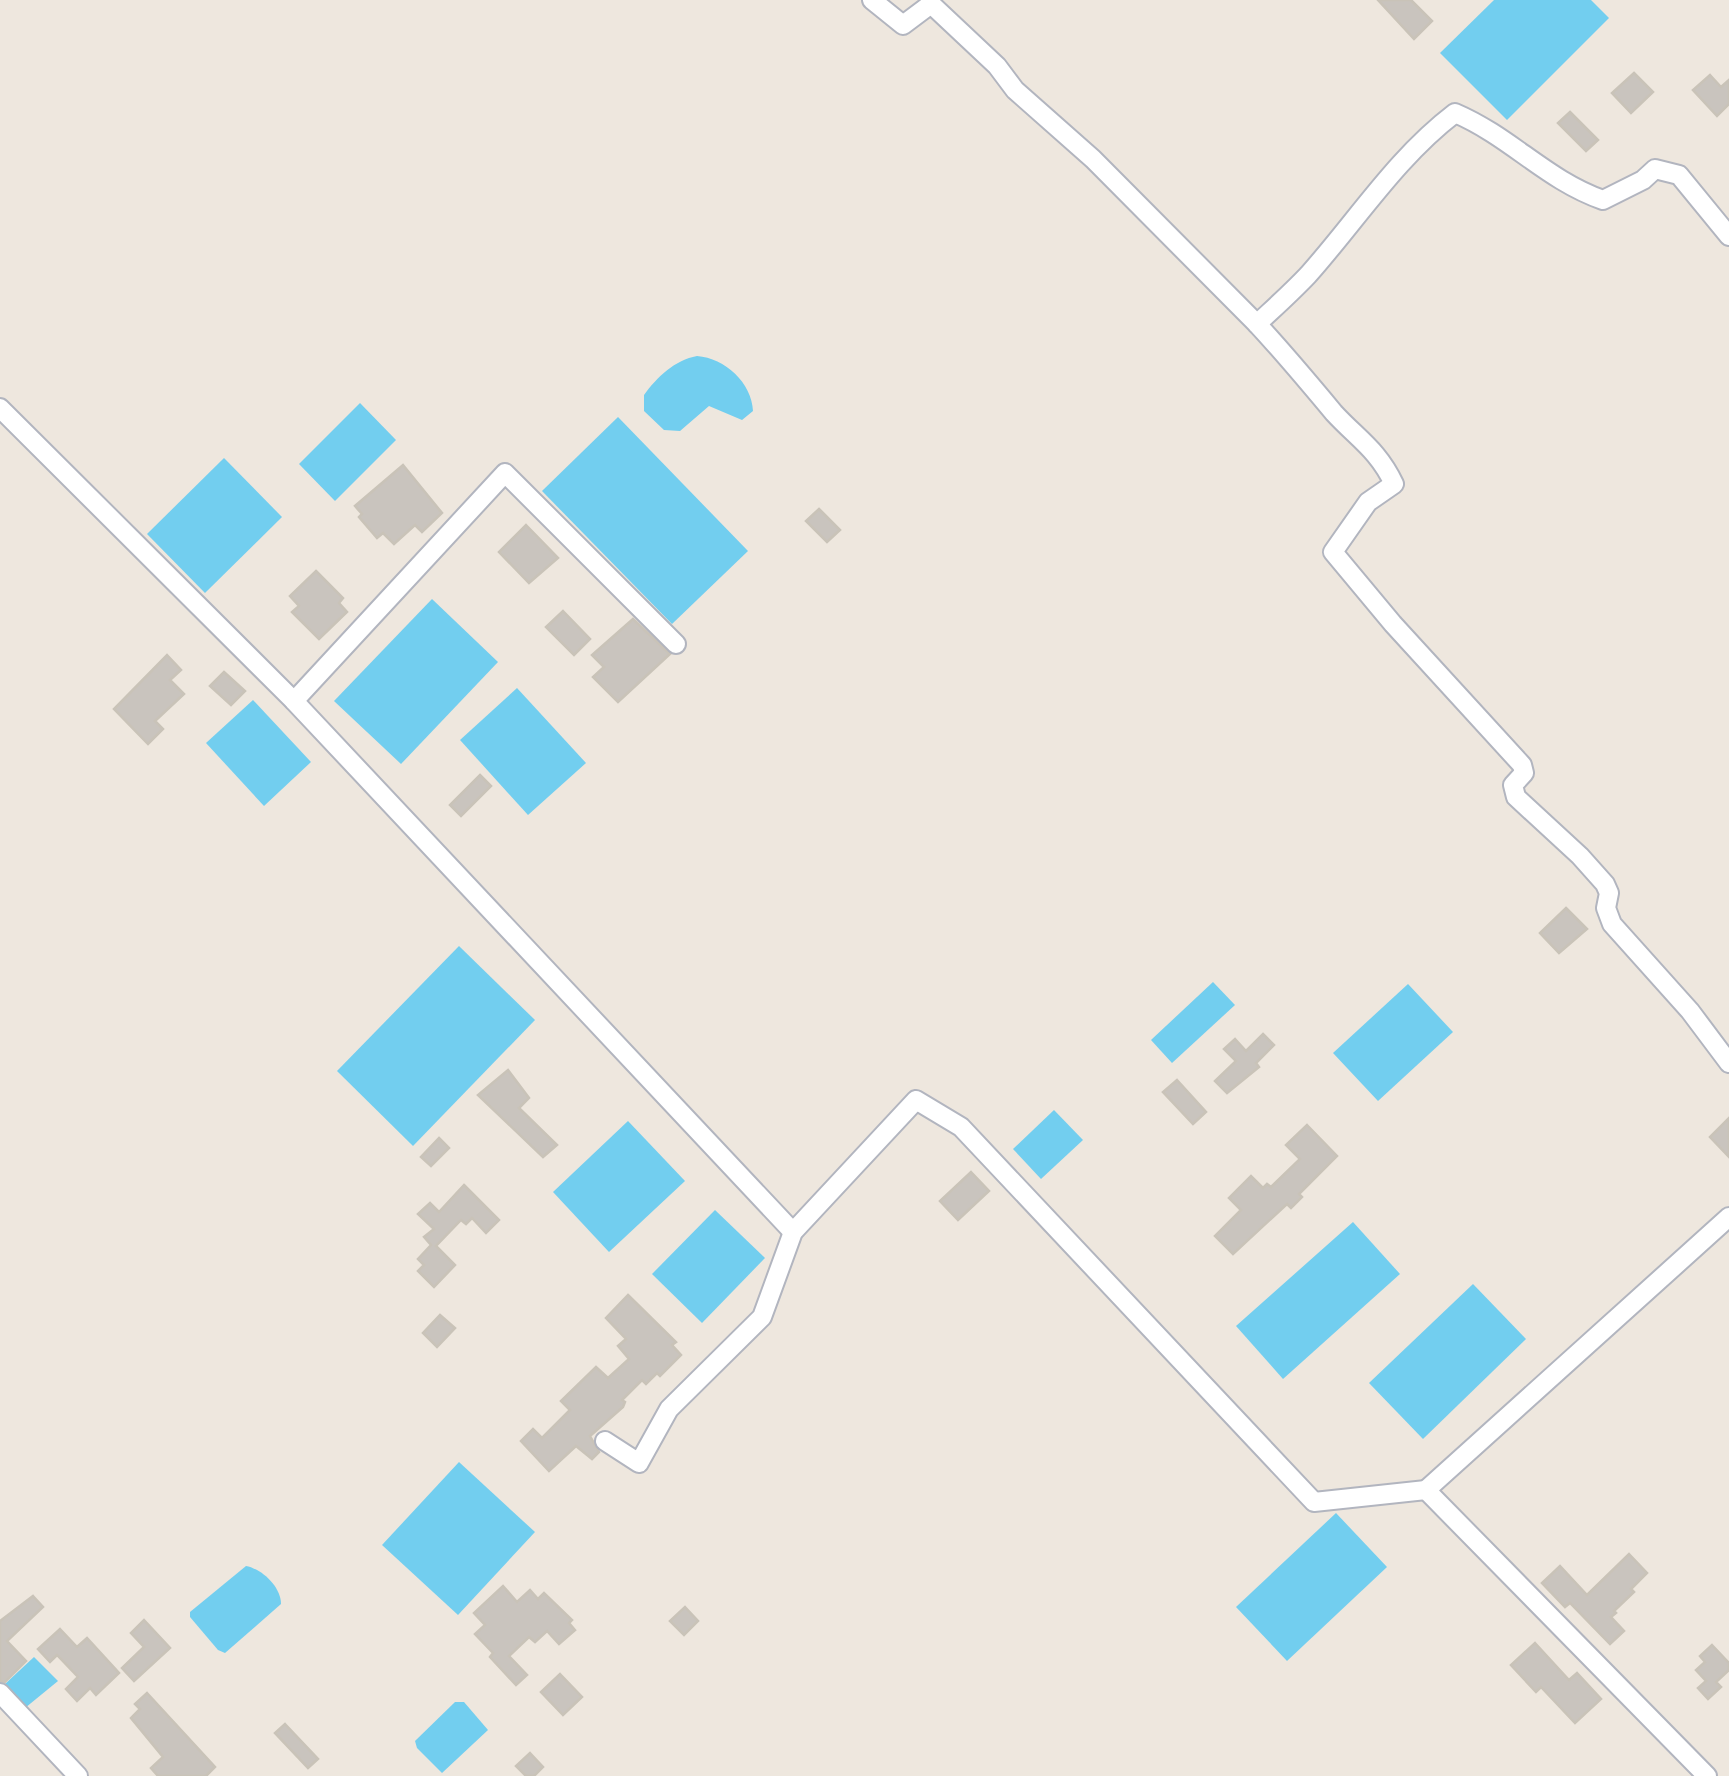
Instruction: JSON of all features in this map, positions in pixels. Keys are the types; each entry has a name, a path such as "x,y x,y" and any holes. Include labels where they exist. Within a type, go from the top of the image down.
{"street":[{"path":"872,0 903,25 930,4 1258,324 1337,416 1370,445 1394,484 1368,502 1333,552 1522,765 1524,773 1513,785 1516,797 1605,884 1609,893 1606,908 1612,924 1690,1011 1729,1062"},
{"path":"1258,324 1307,276 1393,170 1455,113 1487,127 1570,189 1603,200 1644,180 1656,169 1679,175 1729,236"},
{"path":"0,408 294,701 792,1232"},
{"path":"294,701 505,473 676,644"},
{"path":"605,1442 639,1463 670,1408 762,1316 792,1232 916,1100 961,1127 1314,1502 1426,1490 1729,1217"},
{"path":"1426,1490 1707,1776"},
{"path":"0,1692 78,1776"}],"water":[{"path":"1494,0 1591,0 1609,18 1507,120 1440,53"},
{"path":"697,356 717,362 735,374 748,391 753,411 742,420 709,406 680,431 664,430 644,411 644,395 667,370"},
{"path":"360,403 396,440 335,501 299,464"},
{"path":"618,417 748,551 672,624 542,491"},
{"path":"224,458 282,517 205,593 147,534"},
{"path":"432,599 498,662 401,764 334,701"},
{"path":"517,688 586,763 528,815 460,740"},
{"path":"253,700 311,762 264,806 206,743"},
{"path":"459,946 535,1020 413,1146 337,1071"},
{"path":"1213,982 1235,1005 1172,1063 1151,1040"},
{"path":"1408,984 1453,1032 1378,1101 1333,1053"},
{"path":"1054,1110 1083,1140 1041,1179 1013,1149"},
{"path":"628,1121 685,1181 609,1252 553,1192"},
{"path":"715,1210 765,1258 702,1323 652,1274"},
{"path":"1353,1222 1400,1274 1283,1379 1236,1326"},
{"path":"1473,1284 1526,1339 1423,1439 1369,1383"},
{"path":"459,1462 535,1532 458,1615 382,1545"},
{"path":"1336,1513 1387,1567 1287,1661 1236,1607"},
{"path":"246,1566 270,1580 281,1604 225,1653 218,1650 190,1612"},
{"path":"34,1657 58,1681 25,1708 8,1693 5,1684"},
{"path":"455,1702 464,1702 488,1730 442,1773 415,1741"}],"building":[{"path":"1378,0 1411,0 1432,21 1414,39"},
{"path":"1634,73 1653,92 1631,113 1612,93"},
{"path":"1710,75 1721,87 1729,80 1729,104 1717,116 1693,90"},
{"path":"1570,112 1598,140 1586,151 1558,123"},
{"path":"403,465 442,513 422,532 415,525 394,544 383,533 377,538 355,506"},
{"path":"819,509 840,530 827,542 806,521"},
{"path":"526,525 558,558 529,583 499,552"},
{"path":"316,571 343,598 339,603 347,612 319,639 292,612 299,606 290,596"},
{"path":"563,611 590,639 574,655 546,627"},
{"path":"633,619 670,654 618,702 593,677 604,667 592,655"},
{"path":"167,655 181,670 170,680 184,694 155,721 163,729 148,744 114,709"},
{"path":"224,672 245,691 231,705 210,686"},
{"path":"480,775 491,786 461,816 450,805"},
{"path":"1566,908 1587,929 1559,953 1540,933"},
{"path":"1263,1034 1274,1045 1256,1063 1259,1067 1227,1093 1215,1081 1236,1061 1224,1049 1235,1039 1246,1051"},
{"path":"508,1070 529,1098 519,1108 557,1145 543,1157 478,1095"},
{"path":"1177,1080 1206,1112 1193,1124 1163,1092"},
{"path":"1729,1118 1729,1157 1710,1137"},
{"path":"1307,1125 1337,1156 1299,1194 1302,1197 1291,1208 1287,1204 1233,1254 1215,1236 1241,1210 1229,1198 1251,1176 1263,1188 1267,1184 1271,1187 1300,1159 1286,1145"},
{"path":"439,1138 449,1148 431,1166 421,1157"},
{"path":"971,1172 989,1191 958,1220 940,1201"},
{"path":"464,1185 499,1220 486,1233 472,1218 466,1224 461,1220 436,1246 455,1265 434,1287 418,1271 424,1265 418,1259 431,1245 424,1237 434,1229 418,1214 430,1203 439,1212"},
{"path":"628,1295 676,1342 672,1345 681,1355 660,1376 657,1373 646,1384 642,1380 622,1400 623,1407 590,1436 599,1452 592,1459 576,1446 549,1471 521,1441 533,1429 542,1438 570,1410 561,1401 596,1367 608,1378 629,1359 618,1346 626,1339 606,1318"},
{"path":"440,1315 455,1328 437,1347 423,1333"},
{"path":"1629,1554 1647,1573 1614,1611 1611,1617 1624,1631 1610,1644 1570,1603 1565,1607 1542,1583 1560,1566 1587,1595"},
{"path":"503,1586 517,1602 530,1590 538,1599 544,1593 572,1620 569,1623 575,1630 559,1644 547,1631 535,1642 529,1637 509,1656 527,1675 516,1685 475,1634 485,1625 474,1613"},
{"path":"33,1596 43,1607 7,1641 26,1661 5,1682 0,1681 0,1621"},
{"path":"685,1607 698,1621 684,1635 670,1621"},
{"path":"144,1620 170,1648 134,1681 122,1668 144,1647 131,1633"},
{"path":"60,1629 77,1647 87,1638 119,1673 96,1695 90,1688 77,1701 66,1689 78,1677 57,1655 50,1662 38,1649"},
{"path":"1535,1643 1569,1680 1577,1673 1601,1699 1575,1723 1541,1687 1536,1692 1511,1665"},
{"path":"1712,1645 1729,1663 1729,1670 1716,1682 1721,1687 1708,1699 1698,1688 1706,1681 1696,1670 1705,1662 1700,1656"},
{"path":"560,1674 582,1697 563,1715 541,1692"},
{"path":"147,1693 215,1767 206,1776 158,1776 151,1768 163,1757 131,1718 140,1709 135,1704"},
{"path":"285,1724 318,1759 308,1768 275,1733"},
{"path":"530,1753 543,1767 534,1776 526,1776 516,1766"}]}
